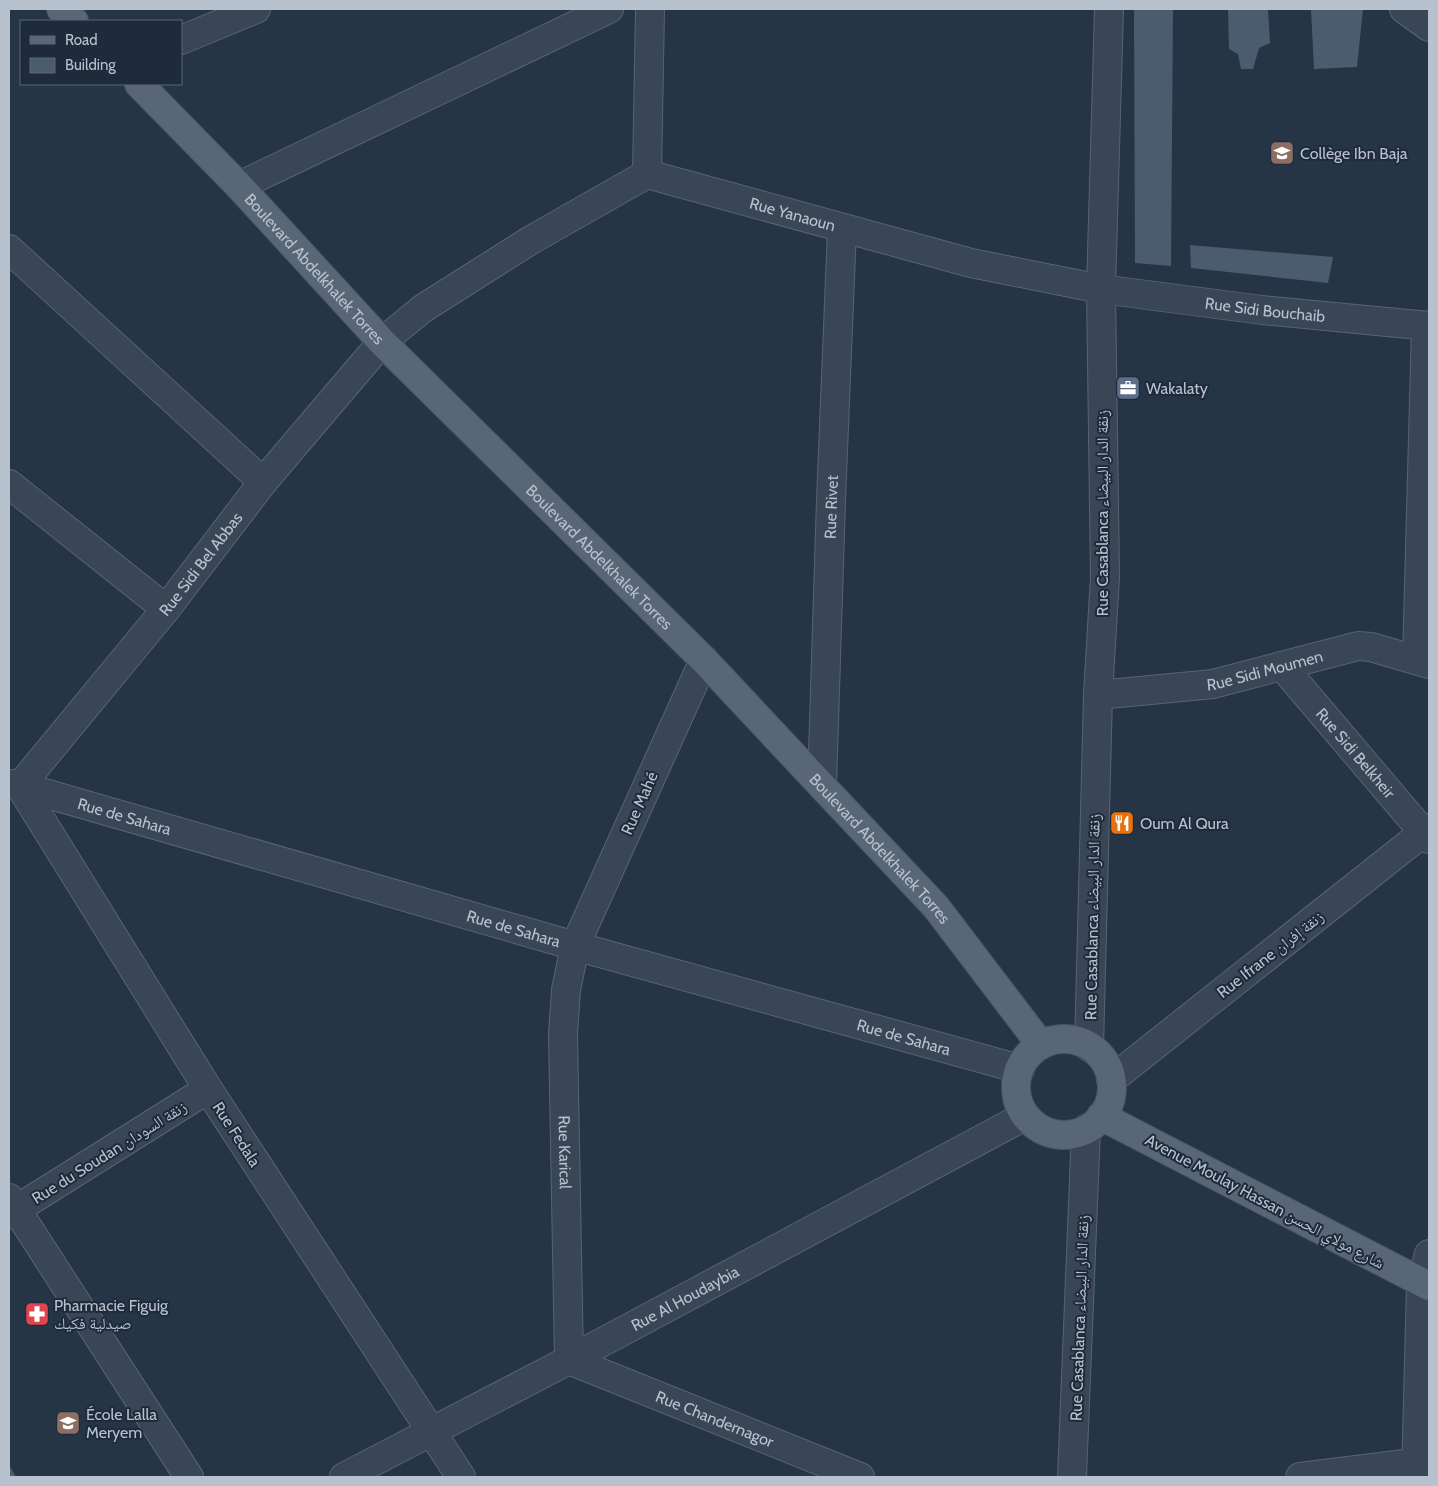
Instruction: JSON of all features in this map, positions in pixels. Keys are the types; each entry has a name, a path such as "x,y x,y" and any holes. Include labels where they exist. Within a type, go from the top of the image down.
{"main road":[{"path":"61,9 73,20"},
{"name":"Boulevard Abdelkhalek Torres","path":"140,85 239,186 382,342 704,660 936,907 1041,1045"},
{"path":"1066,1039 1089,1047 1103,1061 1111,1080 1110,1099 1094,1123 1074,1134 1060,1135 1046,1132 1034,1126 1025,1116 1019,1104 1016,1086 1020,1068 1028,1055 1041,1045 1066,1039"},
{"name":"Avenue Moulay Hassan شارع مولاي الحسن","path":"1094,1123 1425,1284"}],"street":[{"path":"182,40 256,9"},
{"path":"239,186 609,9"},
{"path":"647,174 650,9"},
{"name":"Rue Casablanca زنقة الدار البيضاء","path":"1089,1047 1098,695 1105,577 1101,290 1109,9"},
{"path":"1404,9 1429,27"},
{"name":"Rue Yanaoun","path":"647,174 971,264 1101,290"},
{"name":"Rue Sidi Bel Abbas","path":"14,785 166,608 263,482 382,342 422,309 531,240 647,174"},
{"name":"Rue Rivet","path":"822,786 830,500 842,229"},
{"path":"9,249 263,482"},
{"name":"Rue Sidi Bouchaib","path":"1101,290 1262,310 1428,326"},
{"path":"1423,662 1428,326"},
{"path":"9,484 166,608"},
{"name":"Rue Sidi Moumen","path":"1098,695 1212,684 1358,646 1371,647 1423,662"},
{"name":"Rue Mahé","path":"575,946 704,660"},
{"name":"Rue Sidi Belkheir","path":"1282,666 1428,833"},
{"name":"Rue de Sahara","path":"14,785 575,946 1020,1068"},
{"name":"Rue Fedala","path":"14,785 208,1089 461,1477"},
{"name":"Rue Ifrane زنقة إفران","path":"1111,1080 1428,833"},
{"name":"Rue Karical","path":"569,1360 563,1034 566,990 575,946"},
{"name":"Rue du Soudan زنقة السودان","path":"11,1207 208,1089"},
{"name":"Rue Al Houdaybia","path":"344,1477 569,1360 1025,1116"},
{"name":"Rue Casablanca زنقة الدار البيضاء","path":"1072,1477 1094,1123"},
{"path":"11,1207 189,1477"},
{"path":"1300,1477 1420,1467 1425,1284 1429,1254"},
{"name":"Rue Chandernagor","path":"569,1360 860,1477"}],"building":[{"path":"1134,9 1173,9 1171,266 1135,263"},
{"path":"1228,9 1268,9 1270,43 1259,48 1253,69 1241,69 1238,54 1229,49"},
{"path":"1311,9 1363,9 1357,67 1314,69"},
{"path":"1190,245 1333,257 1328,283 1191,268"},
{"path":"9,1465 16,1477 9,1477"}],"place":[{"name":"Collège Ibn Baja","path":"1282,153"},
{"name":"Wakalaty","path":"1128,388"},
{"name":"Oum Al Qura","path":"1122,823"},
{"name":"Pharmacie Figuig صيدلية فكيك","path":"37,1314"},
{"name":"École Lalla Meryem","path":"68,1423"}]}
